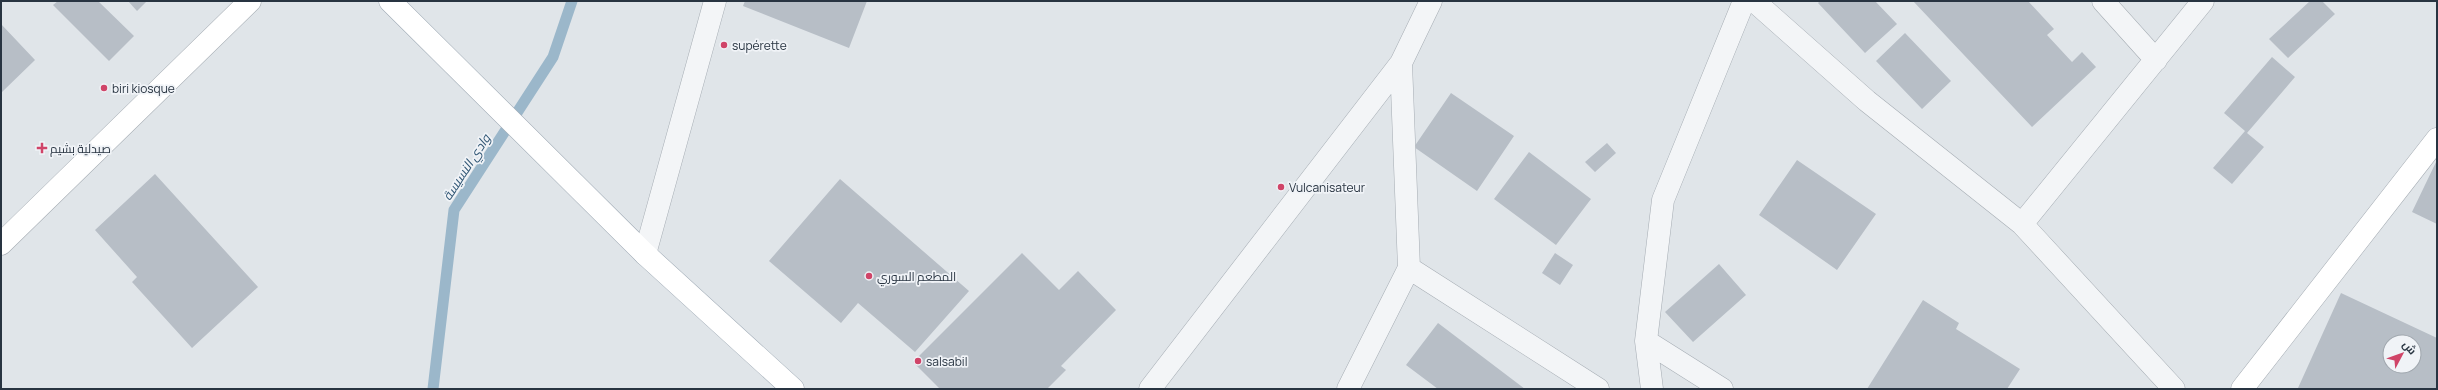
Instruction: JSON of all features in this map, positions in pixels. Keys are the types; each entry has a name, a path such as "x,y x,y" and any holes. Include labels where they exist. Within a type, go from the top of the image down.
{"street":[{"path":"1,244 250,1"},
{"path":"390,1 645,254 793,389"},
{"path":"645,254 715,1"},
{"path":"1150,389 1401,63 1431,1"},
{"path":"1652,389 1646,341 1663,200 1744,1"},
{"path":"1754,1 1867,101 2022,224 2174,389"},
{"path":"2103,1 2156,60"},
{"path":"2022,224 2203,1"},
{"path":"1348,389 1409,268 1401,63"},
{"path":"2242,389 2437,139"},
{"path":"1409,268 1598,389"},
{"path":"1646,341 1722,389"}],"building":[{"path":"58,1 98,1 134,36 109,61 53,5"},
{"path":"128,1 147,1 137,11"},
{"path":"745,1 867,1 849,48 743,6"},
{"path":"1820,1 1875,1 1897,24 1865,53 1818,3"},
{"path":"1913,1 2028,1 2054,29 2047,35 2072,62 2082,52 2096,67 2032,127"},
{"path":"2310,1 2322,1 2335,14 2288,58 2269,39"},
{"path":"1,24 35,60 1,93"},
{"path":"1905,33 1951,81 1922,109 1876,61"},
{"path":"2272,57 2295,77 2247,133 2264,147 2232,184 2213,168 2245,131 2224,113"},
{"path":"1451,93 1514,136 1477,191 1414,147"},
{"path":"1607,143 1616,153 1595,172 1585,162"},
{"path":"1529,152 1591,199 1556,245 1494,199"},
{"path":"1797,160 1876,214 1837,270 1759,215"},
{"path":"2437,160 2437,224 2412,212"},
{"path":"155,174 258,287 192,348 132,282 137,277 95,230"},
{"name":"المطعم السوري","path":"840,179 969,291 915,352 858,303 841,323 769,261"},
{"path":"1022,253 1059,290 1078,271 1116,310 1061,366 1066,370 1047,389 940,389 913,362"},
{"path":"1555,253 1573,265 1560,285 1542,273"},
{"path":"1719,264 1746,295 1693,342 1665,312"},
{"path":"2341,293 2437,338 2437,389 2298,388"},
{"path":"1923,300 1959,323 1956,329 2020,369 2007,389 1867,389"},
{"path":"1438,323 1525,389 1438,389 1406,365"}],"waterway":[{"name":"وادي النسيسة","path":"433,389 454,210 553,57 572,1"}],"place":[{"name":"supérette","path":"724,45"},
{"name":"biri kiosque","path":"104,88"},
{"name":"صيدلية بشيم","path":"42,148"},
{"name":"Vulcanisateur","path":"1281,187"},
{"name":"المطعم السوري","path":"869,276"},
{"name":"salsabil","path":"918,361"}]}
